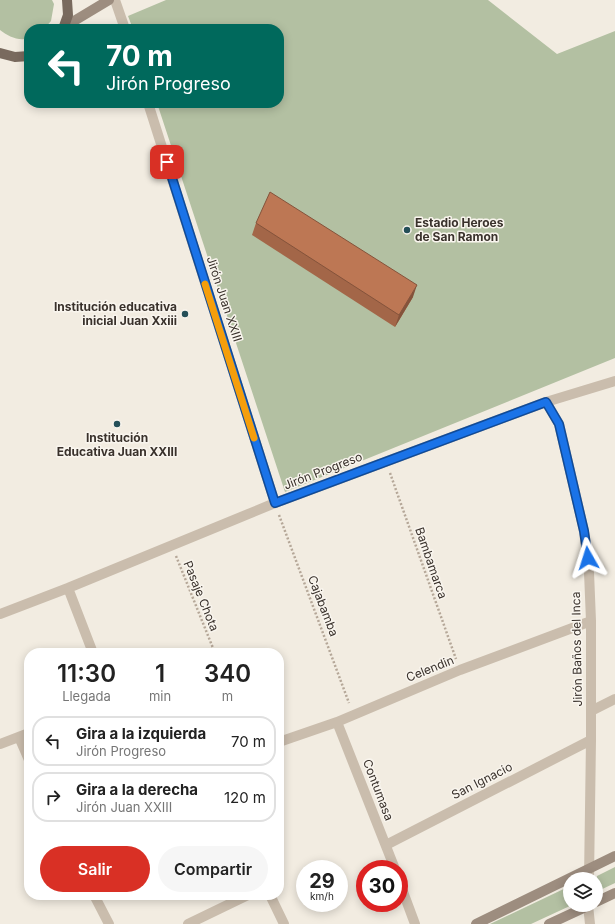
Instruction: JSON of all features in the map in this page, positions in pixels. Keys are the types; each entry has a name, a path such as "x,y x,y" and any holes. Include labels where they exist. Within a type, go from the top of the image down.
{"main road":[{"path":"65,24 68,15 67,0"},
{"path":"0,53 15,58 24,57"}],"street":[{"path":"70,24 109,0"},
{"path":"115,0 122,24"},
{"name":"Jirón Juan XXIII","path":"150,108 275,503"},
{"name":"Jirón Progreso","path":"0,614 68,588 275,503 386,461 546,402 615,382"},
{"name":"Jirón Baños del Inca","path":"546,402 559,424 584,531 589,572 591,621 591,740 589,872"},
{"path":"68,588 91,648"},
{"name":"Celendin","path":"284,740 337,722 460,670 591,621"},
{"path":"591,711 615,699"},
{"name":"Contumasa","path":"337,722 392,860"},
{"path":"0,744 24,736"},
{"path":"19,737 24,748"},
{"name":"San Ignacio","path":"386,845 591,740"},
{"path":"476,924 615,856"},
{"path":"603,899 615,893"},
{"path":"97,900 109,924"},
{"path":"188,924 238,900"},
{"path":"272,900 284,924"},
{"path":"408,905 415,924"},
{"path":"549,924 576,912"},
{"path":"590,924 591,912"}],"path":[{"name":"Bambamarca","path":"386,461 460,670"},
{"name":"Cajabamba","path":"275,503 354,714"},
{"name":"Pasaje Chota","path":"171,545 213,648"}],"green space":[{"path":"0,0 52,0 54,4 51,21 48,24 24,24 24,39 14,38 0,30"},
{"name":"Estadio Heroes de San Ramon","path":"166,0 488,0 557,54 615,31 615,358 285,492 159,108 284,108 284,24 131,24 128,16"},
{"path":"615,867 615,883 603,889 603,873"},
{"path":"563,889 563,909 531,924 490,924"}],"building":[{"path":"270,192 417,285 399,315 256,223"}],"slow traffic":[{"path":"205,284 254,438"}],"place":[{"name":"Estadio Heroes de San Ramon","path":"407,230"},
{"name":"Institución educativa inicial Juan Xxiii","path":"185,314"},
{"name":"Institución Educativa Juan XXIII","path":"117,424"}],"route":[{"path":"167,162 275,503 546,402 559,424 584,531 588,558"}]}
